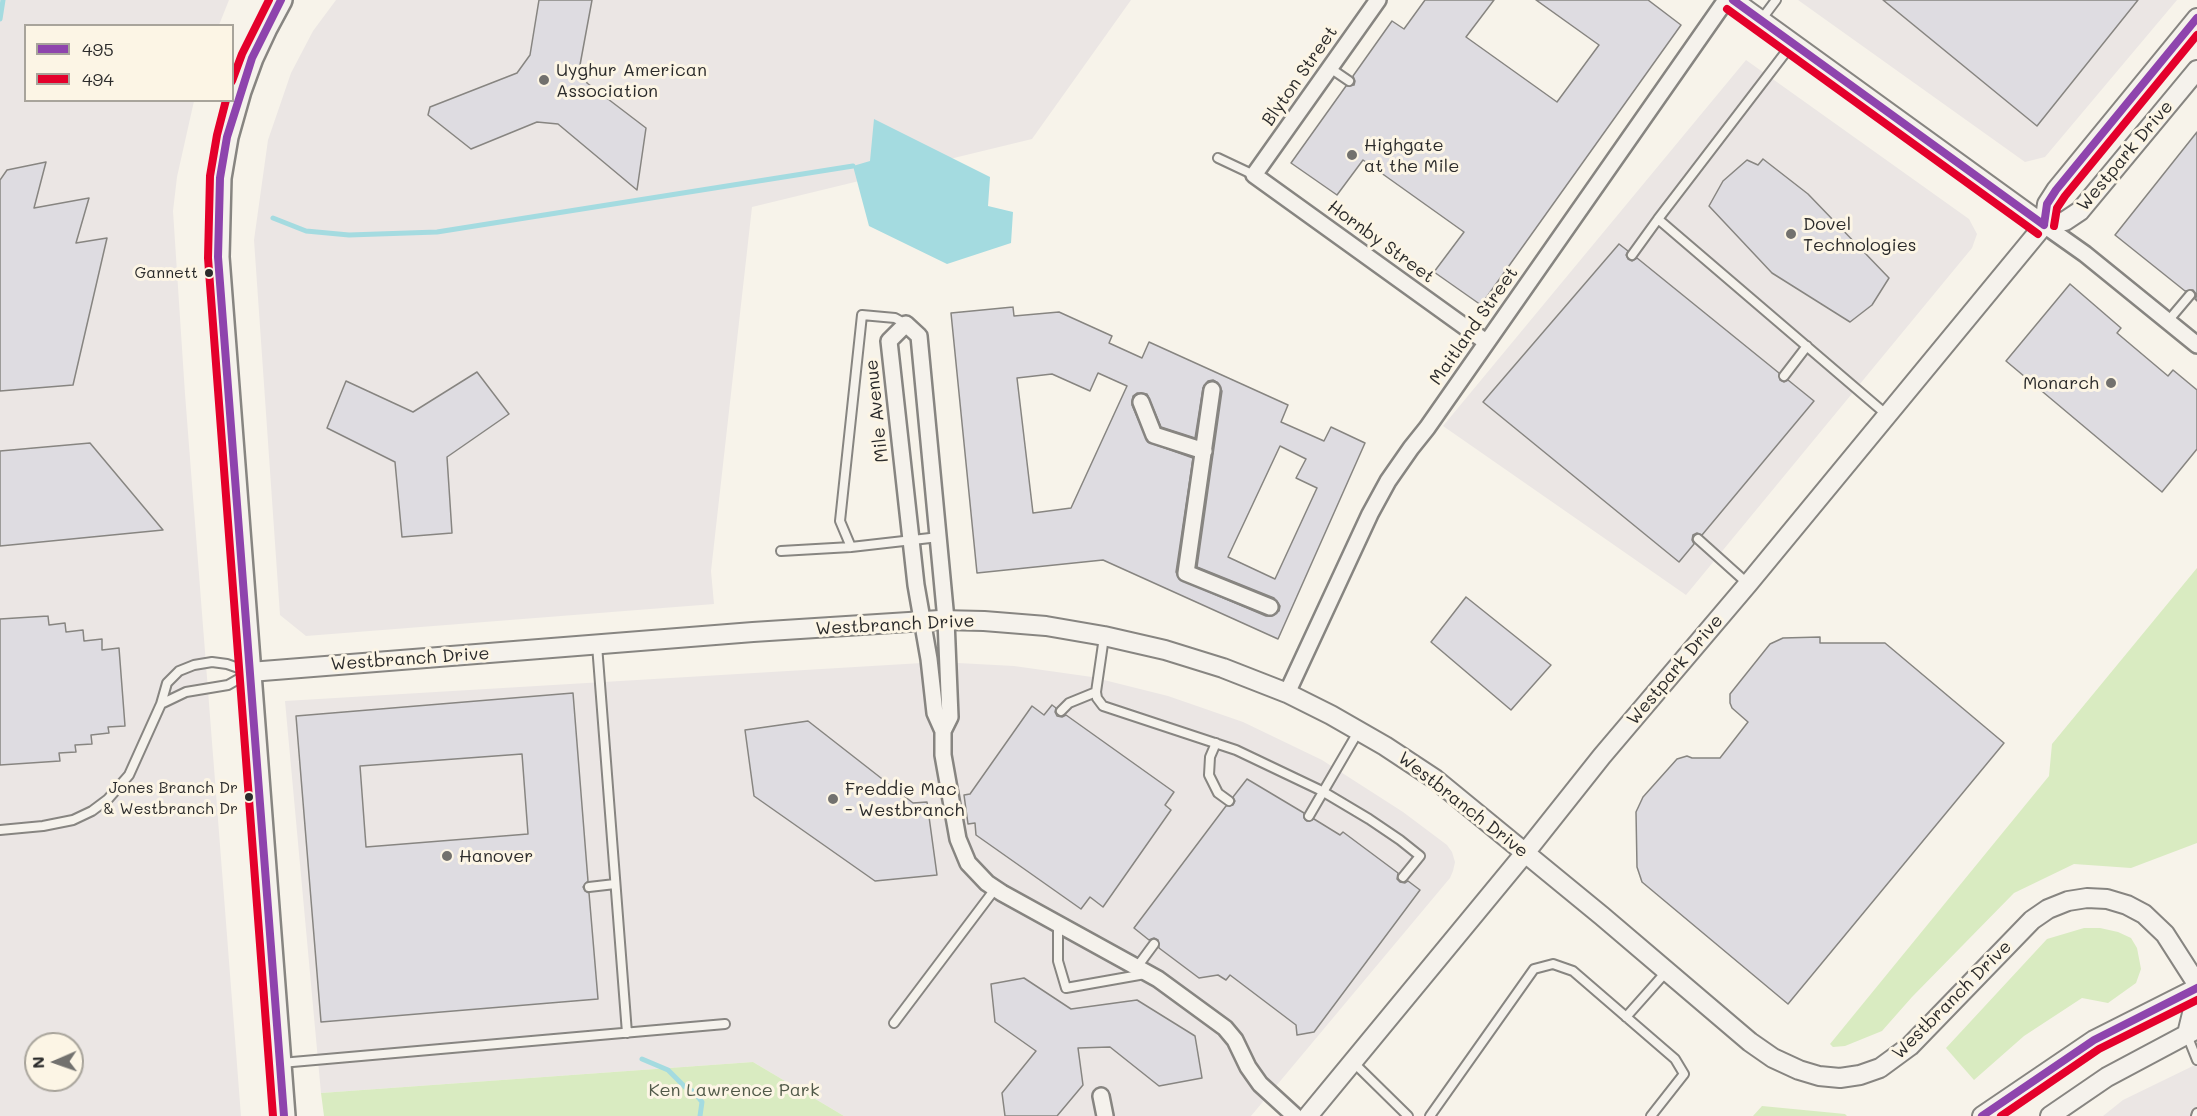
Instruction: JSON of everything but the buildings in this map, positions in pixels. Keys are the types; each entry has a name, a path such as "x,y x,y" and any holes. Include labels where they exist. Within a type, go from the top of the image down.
{"main road":[{"path":"281,0 266,28 240,91 225,146 220,178 218,257 284,1116"}],"street":[{"name":"Blyton Street","path":"1254,175 1378,0"},
{"name":"Maitland Street","path":"1287,693 1379,496 1726,0"},
{"path":"1733,0 1760,22 2085,255 2197,345"},
{"name":"Westpark Drive","path":"1308,1116 1525,854 1602,756 1748,584 2044,225 2047,204 2056,190 2197,18"},
{"name":"Westpark Drive","path":"2044,225 2065,221 2080,211 2197,70"},
{"name":"Hornby Street","path":"1254,175 1486,342"},
{"path":"906,324 919,336 939,537 946,620 950,717 943,731 943,755 958,839 968,863 995,889 1142,970 1173,989 1225,1028 1235,1040 1248,1067 1260,1084 1295,1116"},
{"name":"Mile Avenue","path":"906,324 889,341 915,585 923,622 935,713 943,731"},
{"path":"1212,390 1186,573 1270,608"},
{"path":"1141,402 1154,435 1204,451"},
{"name":"Westbranch Drive","path":"250,672 753,632 946,620 1046,626 1104,636 1165,650 1204,662 1287,693 1359,731 1435,779 1764,1052 1799,1070 1819,1076 1850,1077 1880,1068 1897,1057 2032,920 2048,909 2068,901 2087,898 2107,899 2127,905 2144,914 2165,934 2197,986"},
{"path":"1982,1116 2094,1040 2197,986"},
{"path":"2050,1116 2107,1077 2192,1031 2197,993"},
{"path":"1101,1096 1105,1116"}],"lane":[{"path":"1760,22 1776,0"},
{"path":"1632,255 1792,44"},
{"path":"1330,68 1349,81"},
{"path":"1218,158 1254,175"},
{"path":"1658,219 1887,415"},
{"path":"2168,321 2190,295"},
{"path":"851,548 840,521 861,315 895,318 906,324"},
{"path":"1784,376 1807,346"},
{"path":"782,551 851,548 939,537"},
{"path":"1698,539 1748,584"},
{"path":"1104,636 1096,692 1103,706 1236,750 1322,791 1369,819 1420,856 1403,877"},
{"path":"597,645 627,1032"},
{"path":"0,830 63,823 83,816 102,804 129,775 161,704 169,680 187,667 212,662 250,672"},
{"path":"161,704 186,692 228,685 250,672"},
{"path":"1061,711 1069,703 1096,692"},
{"path":"1309,816 1359,731"},
{"path":"1216,743 1210,757 1209,775 1218,793 1229,801"},
{"path":"589,887 615,884"},
{"path":"894,1023 995,889"},
{"path":"1058,924 1058,961 1066,988 1142,970 1154,944"},
{"path":"1430,1116 1533,969 1553,964 1573,971 1675,1059 1684,1074 1650,1116"},
{"path":"1626,1017 1667,971"},
{"path":"280,1063 725,1024"},
{"path":"2192,1031 2197,1060"},
{"path":"1353,1062 1408,1116"}],"shaded area":[{"path":"0,0 229,0 219,24 24,24 24,102 194,102 177,177 173,211 241,1116 0,1116"},
{"path":"336,0 1131,0 1032,139 752,207 711,571 714,604 306,636 280,615 254,240 268,140 291,73 313,31"},
{"path":"1798,0 2177,0 2045,157 2025,162"},
{"path":"1746,60 1969,219 1977,234 1972,248 1686,595 1443,426"},
{"path":"939,662 1014,666 1092,677 1168,696 1243,722 1322,760 1403,812 1447,845 1455,862 1453,871 1450,878 1251,1116 844,1116 753,1062 321,1093 285,701"},
{"path":"2197,1064 2197,1116 2103,1116 2123,1100"}],"green space":[{"path":"2197,568 2197,843 2131,868 2074,864 2014,893 1912,997 1882,1031 1845,1046 1833,1047 1830,1044 2049,776 2052,744"},
{"path":"2084,928 2100,928 2131,938 2137,948 2141,969 2136,983 2108,1003 2082,998 2024,1036 1974,1080 1946,1048 2047,939"},
{"name":"Ken Lawrence Park","path":"753,1062 844,1116 324,1116 321,1093"},
{"path":"1762,1106 1845,1114 1847,1116 1753,1116"}],"water":[{"path":"874,119 990,177 988,206 1013,212 1011,243 947,264 869,226 853,166 870,161"}],"waterway":[{"path":"0,19 3,0"},
{"path":"273,218 306,231 349,235 437,232 853,166"},
{"path":"642,1059 668,1070 685,1087 694,1092 702,1102 700,1116"}],"transit line":[{"name":"494","path":"234,76 242,54 269,0"},
{"name":"495","path":"281,0 252,58 227,137 220,178 218,257 284,1116"},
{"name":"495","path":"1733,0 2044,225"},
{"name":"494","path":"1727,9 2038,234"},
{"name":"495","path":"2044,225 2047,204 2056,190 2197,18"},
{"name":"494","path":"2054,226 2057,208 2065,196 2197,35"},
{"name":"494","path":"225,102 210,176 208,258 273,1116"},
{"name":"495","path":"1982,1116 2094,1040 2197,988"},
{"name":"494","path":"2001,1116 2099,1049 2197,1000"}],"place":[{"name":"Uyghur American Association","path":"544,80"},
{"name":"Highgate at the Mile","path":"1352,155"},
{"name":"Dovel Technologies","path":"1791,234"},
{"name":"Gannett","path":"209,273"},
{"name":"Monarch","path":"2111,383"},
{"name":"Jones Branch Dr & Westbranch Dr","path":"249,797"},
{"name":"Freddie Mac - Westbranch","path":"833,799"},
{"name":"Hanover","path":"447,856"}]}
